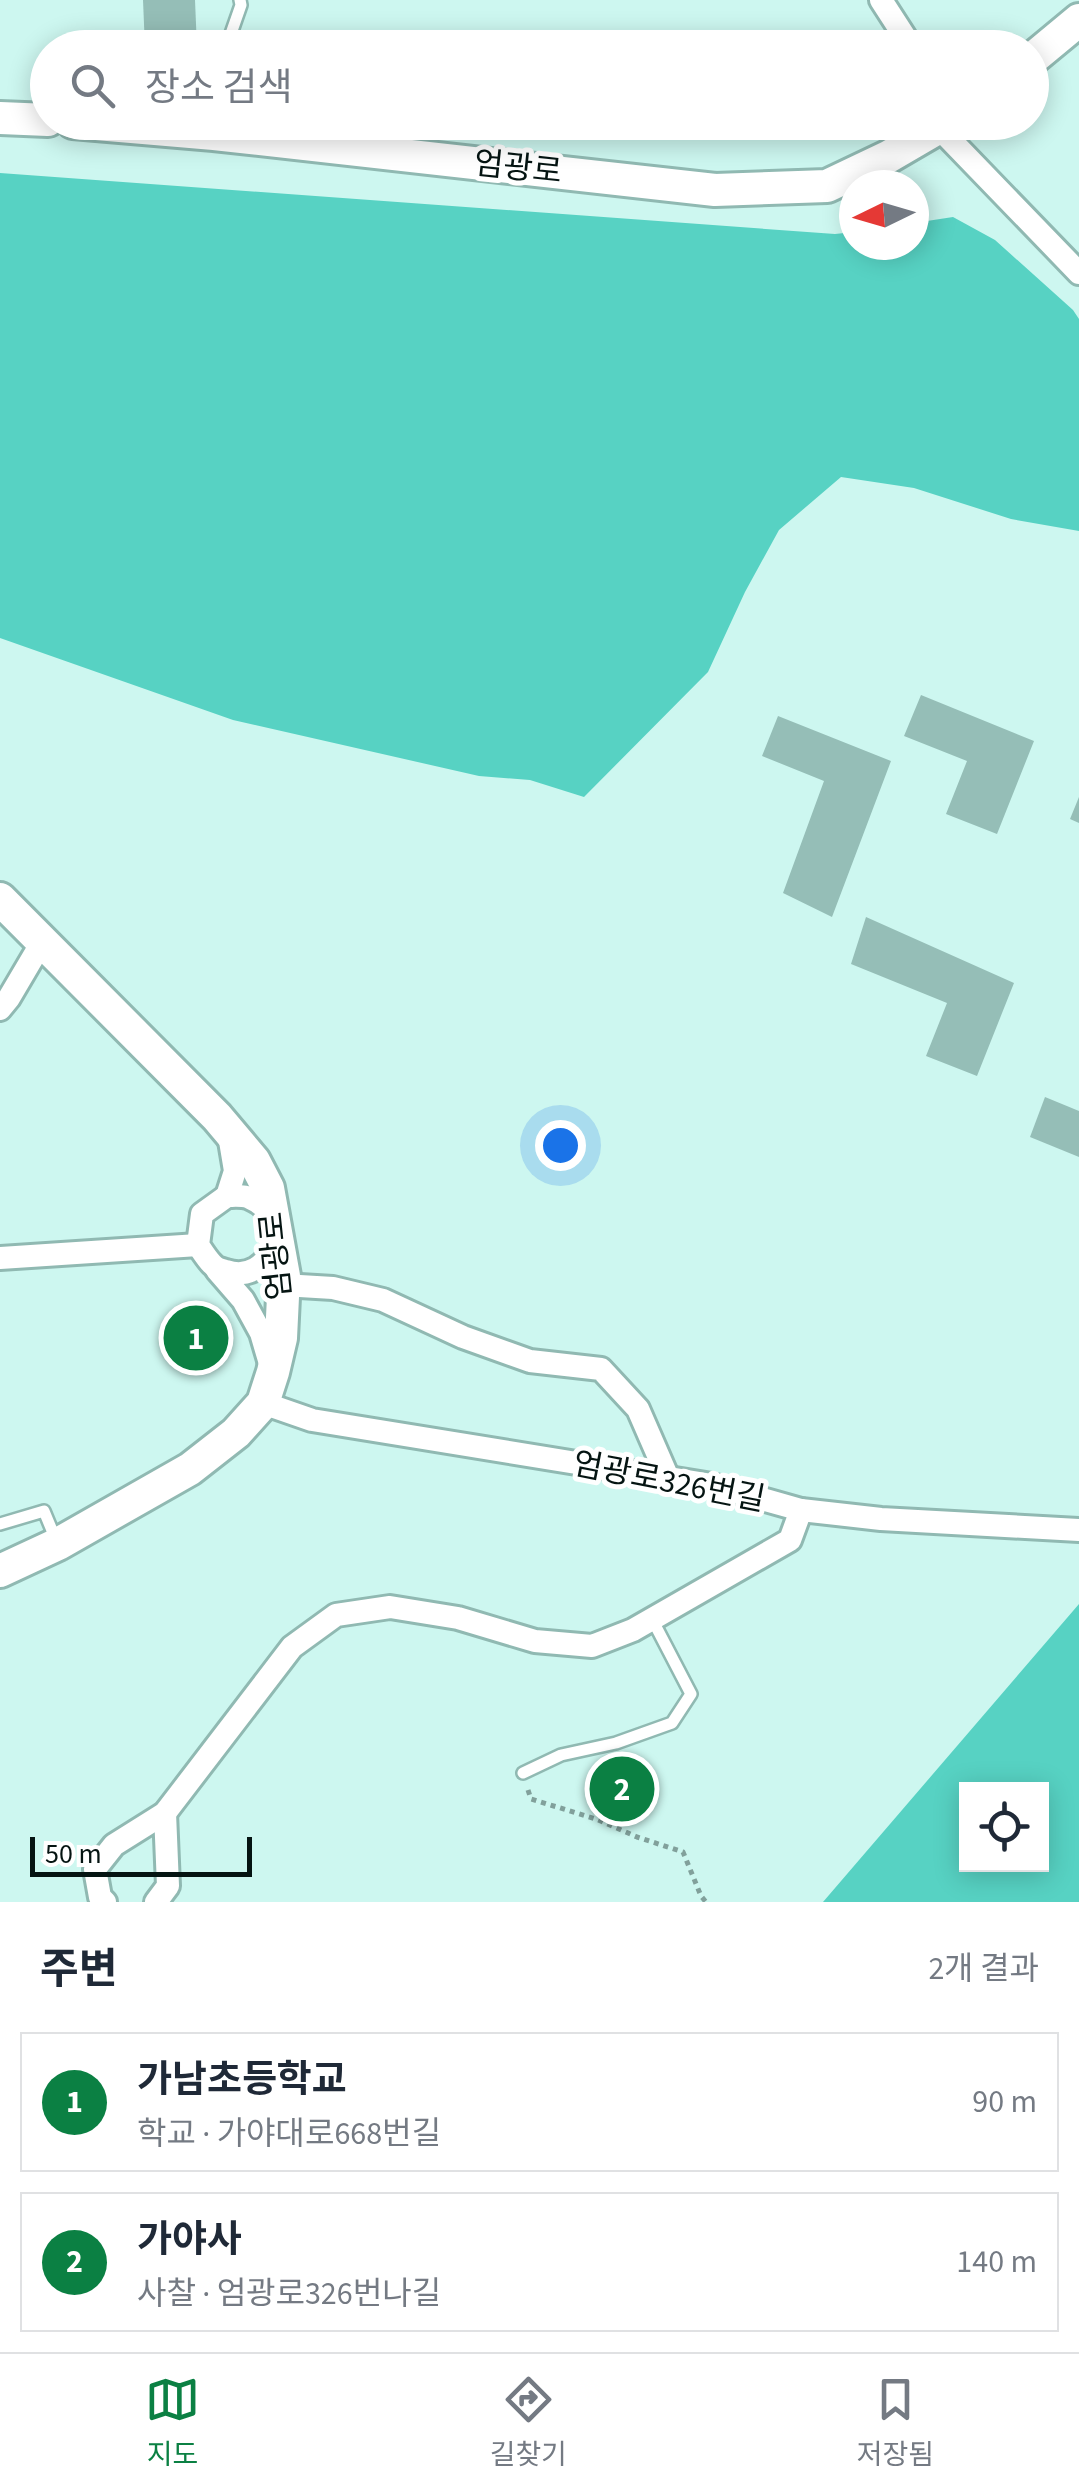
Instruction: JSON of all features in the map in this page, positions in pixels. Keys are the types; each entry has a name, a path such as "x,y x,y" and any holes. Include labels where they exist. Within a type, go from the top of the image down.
{"main road":[{"path":"1049,45 1079,20"},
{"path":"0,118 30,119"},
{"name":"엄광로","path":"268,140 716,190 827,186 914,140"},
{"name":"엄광로","path":"0,899 254,1161 268,1188 284,1276 280,1338 268,1388"},
{"path":"0,1571 58,1544 190,1469 236,1433 268,1388"}],"street":[{"path":"881,0 900,30"},
{"path":"956,140 1079,273"},
{"path":"0,1008 42,942"},
{"path":"227,1196 235,1171 228,1131"},
{"path":"214,1268 236,1274 258,1268 274,1249 275,1226 266,1208 248,1196 227,1196 202,1214 198,1245 214,1268 243,1300 261,1333 268,1388"},
{"path":"0,1258 198,1245"},
{"path":"284,1285 333,1288 383,1300 530,1362 601,1369 638,1409 668,1478"},
{"name":"엄광로326번길","path":"268,1388 312,1420 712,1485 801,1510 882,1519 1079,1530"},
{"path":"102,1900 95,1868 114,1845 165,1813 292,1647 336,1615 390,1607 458,1618 535,1641 592,1646 633,1630 790,1540 801,1510"},
{"path":"156,1902 168,1886 165,1813"}],"lane":[{"path":"232,30 240,0"},
{"path":"0,1524 44,1510 58,1544"},
{"path":"523,1773 561,1755 616,1742 672,1722 692,1694 652,1619"}],"path":[{"path":"523,1773 531,1799 596,1818 637,1838 683,1852 706,1902"}],"green space":[{"path":"0,173 839,234 839,260 929,260 929,221 953,217 995,240 1079,319 1079,531 1011,519 914,488 841,477 779,530 708,672 584,797 530,780 479,776 233,720 0,638"},
{"path":"1079,1604 1079,1902 823,1902"}],"building":[{"path":"143,0 195,0 196,30 144,30"},
{"path":"921,695 1034,741 997,834 946,814 967,761 904,736"},
{"path":"778,716 891,761 832,917 783,893 824,781 762,756"},
{"path":"1079,797 1079,823 1070,819"},
{"path":"866,917 1014,983 977,1076 926,1056 947,1003 851,964"},
{"path":"1045,1097 1079,1111 1079,1157 1030,1137"}],"place":[{"name":"가남초등학교","path":"196,1338"},
{"name":"가야사","path":"622,1789"}]}
